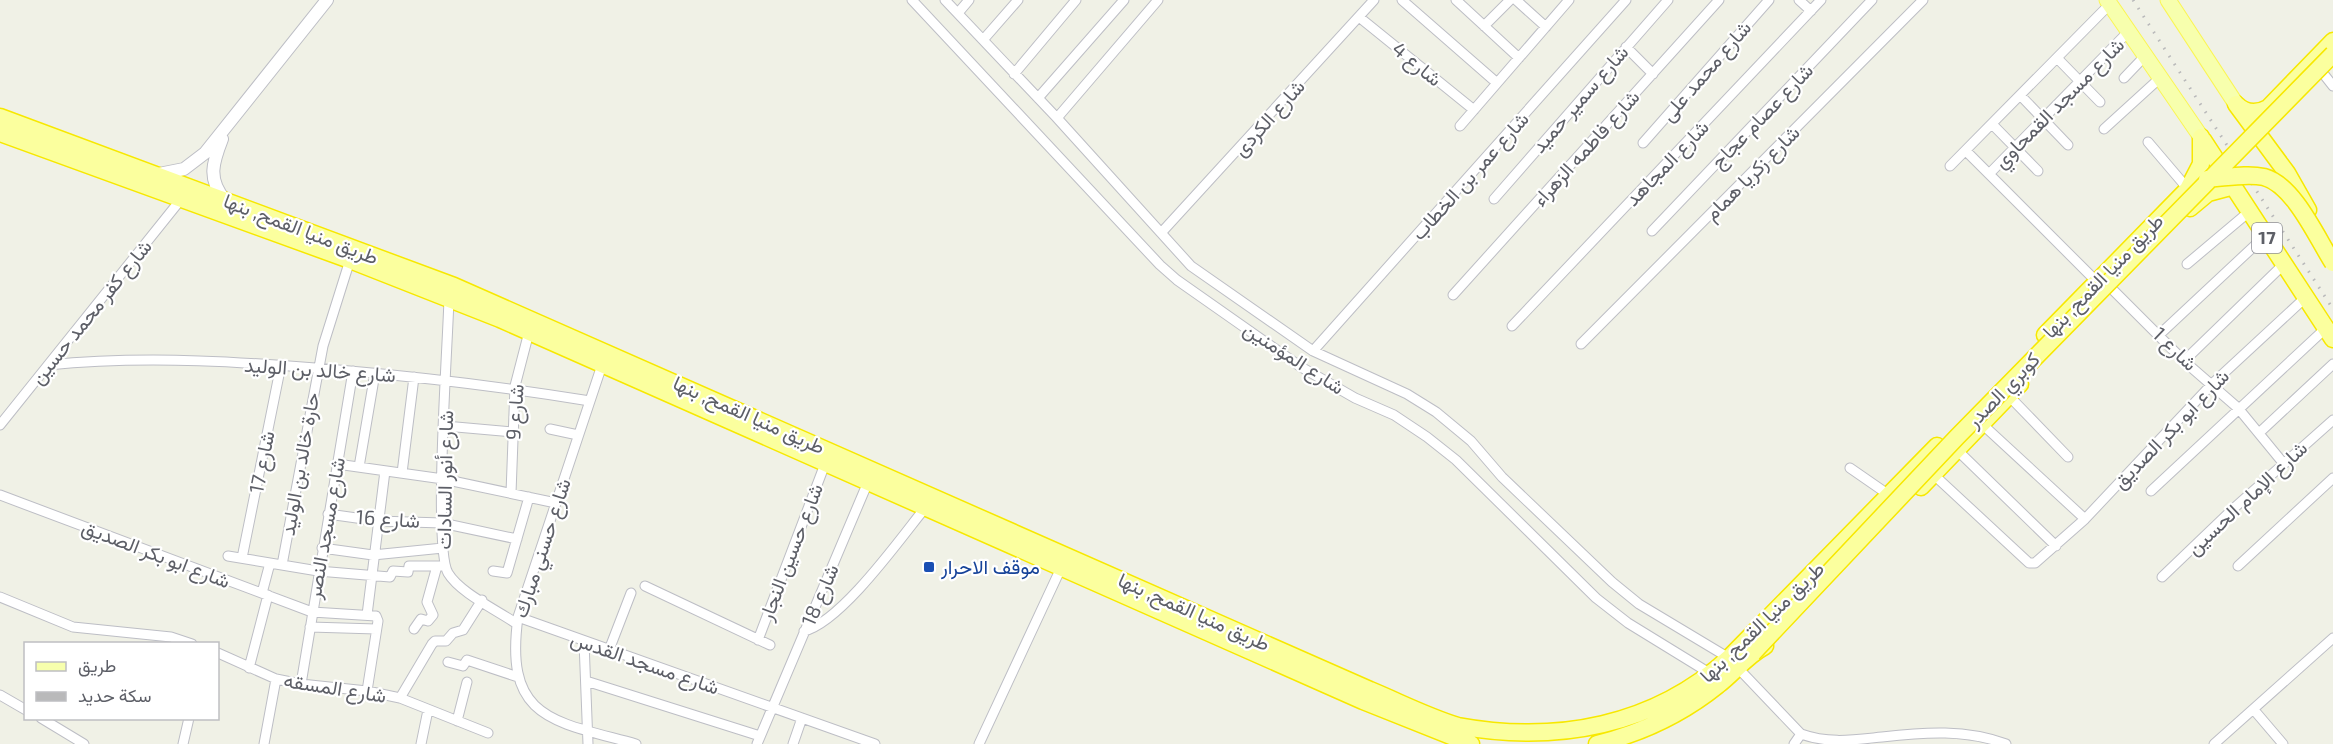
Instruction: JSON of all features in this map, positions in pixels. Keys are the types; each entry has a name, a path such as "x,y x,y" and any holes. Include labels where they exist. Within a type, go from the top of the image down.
{"highway":[{"path":"2269,148 2269,116 2333,41"},
{"name":"كوبري الصدر","path":"1806,581 1825,568 2333,46"},
{"name":"كوبري الصدر","path":"1753,653 1957,437 2333,54"},
{"path":"2269,116 2328,66"},
{"path":"2236,104 2248,112 2269,116"},
{"name":"17","path":"2236,104 2269,148 2333,253"},
{"name":"طريق منيا القمح, بنها","path":"0,117 506,308 1310,671 1427,729 1470,744"},
{"name":"طريق منيا القمح, بنها","path":"0,133 449,298 1061,568 1310,671 1456,725 1480,731 1529,737 1578,734 1626,723 1671,702 1711,674 1776,639 1933,474 1951,444 1982,424 2009,396 2188,189 2202,164 2201,137"},
{"name":"17","path":"2201,137 2330,334"},
{"path":"2203,180 2252,175 2278,183 2289,192 2333,263"},
{"name":"طريق منيا القمح, بنها","path":"1597,744 1638,732 1682,711 1733,663 1806,581 1889,495 1951,444 2105,286 2200,198 2216,189 2234,186"}],"main road":[{"path":"2167,1 2236,104"},
{"path":"2112,5 2128,32 2201,137"}],"street":[{"path":"157,175 177,171 195,162 225,129 327,0"},
{"name":"شارع المؤمنين","path":"912,0 993,89 1160,265 1177,280 1301,367 1355,398 1394,415 1427,437 1456,460 1596,598 1628,623 1711,674"},
{"name":"شارع المؤمنين","path":"945,0 1057,118 1191,266 1313,351 1365,377 1407,394 1436,412 1471,441 1502,477 1612,582 1639,604 1733,663 1801,734"},
{"path":"958,14 969,0"},
{"path":"982,40 1018,0"},
{"path":"1014,74 1076,0"},
{"path":"1038,98 1124,0"},
{"path":"1057,118 1158,0"},
{"name":"شارع الكردى","path":"1161,233 1374,0"},
{"path":"1402,0 1497,83"},
{"path":"1456,0 1519,58"},
{"path":"1484,26 1510,0"},
{"path":"1515,0 1546,27"},
{"name":"شارع عمر بن الخطاب","path":"1313,351 1626,0"},
{"name":"شارع سمير حميد","path":"1494,199 1668,0"},
{"name":"شارع فاطمه الزهراء","path":"1453,295 1719,0"},
{"name":"شارع محمد على","path":"1643,143 1769,0"},
{"path":"1799,0 1811,11"},
{"name":"شارع المجاهد","path":"1512,326 1821,0"},
{"name":"شارع عصام عجاج","path":"1652,231 1872,0"},
{"name":"شارع زكريا همام","path":"1581,344 1923,0"},
{"path":"1460,126 1567,1"},
{"path":"1950,166 2056,58 2112,5"},
{"name":"شارع 4","path":"1359,17 1474,110"},
{"name":"شارع مسجد القمحاوي","path":"1989,174 2128,32"},
{"path":"1626,47 1653,74"},
{"path":"2124,78 2145,56"},
{"path":"2056,58 2100,102"},
{"path":"2328,66 2333,86"},
{"path":"2104,129 2160,78"},
{"path":"2020,95 2068,144"},
{"path":"1992,124 2038,171"},
{"path":"225,129 212,170 218,192 225,201"},
{"path":"2148,142 2188,189"},
{"name":"شارع 1","path":"1966,151 2184,361 2238,408 2284,464"},
{"name":"شارع كفر محمد حسين","path":"0,425 182,198"},
{"path":"2187,264 2250,211"},
{"path":"2159,335 2266,235"},
{"name":"حارة خالد بن الوليد","path":"282,565 318,368 335,303 350,260"},
{"path":"2184,361 2284,264"},
{"name":"شارع ابو بكر الصديق","path":"1933,474 2028,563 2037,562 2085,519 2212,384 2306,297"},
{"name":"شارع أنور السادات","path":"449,298 441,566 455,582 518,621"},
{"name":"شارع 9","path":"511,493 515,388 529,332"},
{"path":"2151,491 2238,408 2330,334"},
{"name":"شارع خالد بن الوليد","path":"48,365 135,360 282,365 447,380 515,388 590,401"},
{"path":"2259,433 2333,364"},
{"name":"شارع 17","path":"242,558 282,365"},
{"name":"شارع حسني مبارك","path":"602,365 518,621 515,657 519,685 531,701 548,716 636,744"},
{"name":"شارع مسجد النصر","path":"301,684 353,371"},
{"path":"359,467 375,373"},
{"path":"402,473 414,377"},
{"path":"2009,396 2068,457"},
{"name":"شارع الإمام الحسين","path":"2162,577 2333,420"},
{"path":"1982,424 2085,519"},
{"path":"445,426 513,432"},
{"path":"550,429 578,435"},
{"path":"1951,444 2056,546"},
{"path":"337,464 443,479 556,503"},
{"name":"شارع حسين النجار","path":"758,640 825,464"},
{"path":"1850,468 1889,495"},
{"path":"367,691 378,618 368,615 373,555 385,471"},
{"path":"2238,566 2333,478"},
{"name":"شارع 18","path":"759,740 868,482"},
{"name":"شارع ابو بكر الصديق","path":"0,495 312,612 368,615"},
{"path":"493,571 507,573 528,497"},
{"path":"804,631 819,626 831,616 883,560 925,508"},
{"name":"شارع 16","path":"328,514 378,521 442,523 517,539"},
{"path":"322,548 373,555 443,548"},
{"path":"228,556 318,571 390,577 393,572 408,572 409,566 441,566 427,603 433,615 428,621 421,619 414,629"},
{"path":"249,668 270,563"},
{"path":"979,744 1061,568"},
{"path":"645,586 770,645"},
{"path":"609,650 631,593"},
{"path":"0,597 73,627 171,636 187,642"},
{"path":"400,698 432,644 435,641 446,642 453,633 463,630 482,600"},
{"name":"شارع مسجد القدس","path":"518,621 609,650 802,718 850,740 875,744"},
{"path":"310,627 376,629"},
{"path":"2214,744 2333,638"},
{"path":"584,642 590,731 588,744"},
{"name":"شارع المسقه","path":"219,653 276,679 367,691 400,698 488,733"},
{"path":"448,662 463,666 468,660 518,677"},
{"path":"264,744 276,679"},
{"path":"586,681 759,740"},
{"path":"457,721 467,682"},
{"path":"0,695 24,709"},
{"path":"421,744 428,710"},
{"path":"2254,710 2281,743"},
{"path":"793,744 802,718"},
{"path":"44,720 84,744"},
{"path":"183,744 189,720"},
{"path":"1794,744 1801,734 1815,742 1851,743 1917,733 1953,732 1983,735 2006,744"}],"railway":[{"path":"2133,0 2333,309"}],"place":[{"name":"موقف الاحرار","path":"929,567"}]}
